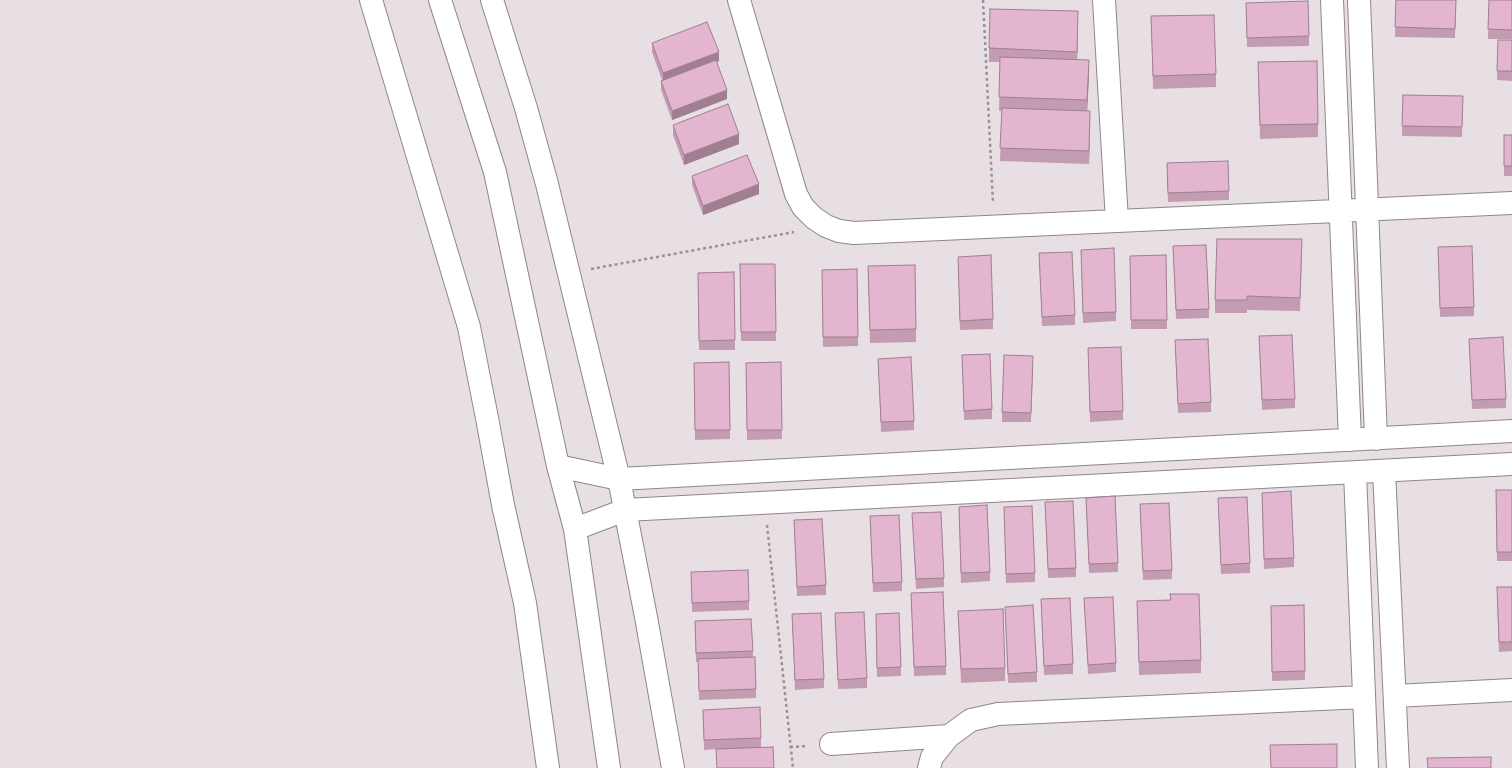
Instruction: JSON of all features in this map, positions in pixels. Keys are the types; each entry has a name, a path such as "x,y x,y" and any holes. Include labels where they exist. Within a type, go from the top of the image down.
{"street":[{"path":"371,0 469,327 488,418 503,505 525,603 548,768"},
{"path":"440,0 495,172 558,466 575,529 609,768"},
{"path":"492,0 526,108 569,273 619,479 673,768"},
{"path":"739,0 796,194 803,207 814,218 826,226 840,231 854,233 1368,211 1512,203"},
{"path":"1104,0 1117,221"},
{"path":"1332,0 1350,440"},
{"path":"1359,0 1376,439"},
{"path":"558,466 619,479 1512,431"},
{"path":"575,529 625,510 1512,464"},
{"path":"1384,471 1398,768"},
{"path":"1355,472 1367,768"},
{"path":"1395,696 1512,690"},
{"path":"929,768 932,757 949,736 971,720 998,714 1364,697"},
{"path":"831,744 949,736"}],"path":[{"path":"983,0 994,226"},
{"path":"569,273 826,226"},
{"path":"764,503 792,768"}],"building":[{"path":"1396,0 1456,0 1455,29 1395,27"},
{"path":"1489,0 1512,0 1512,30 1488,29"},
{"path":"1308,1 1309,36 1247,38 1246,3"},
{"path":"990,9 1078,11 1077,52 989,48"},
{"path":"1214,15 1216,74 1153,76 1151,16"},
{"path":"707,22 719,52 663,73 652,43"},
{"path":"1498,40 1512,40 1512,71 1497,71"},
{"path":"1000,57 1089,60 1087,100 999,97"},
{"path":"716,60 727,90 672,111 661,81"},
{"path":"1317,61 1318,124 1260,125 1258,62"},
{"path":"1403,95 1463,96 1462,127 1402,126"},
{"path":"728,104 739,134 684,155 673,125"},
{"path":"1002,108 1090,111 1089,151 1000,148"},
{"path":"1504,135 1512,135 1512,166 1504,166"},
{"path":"747,155 759,184 703,206 692,176"},
{"path":"1228,161 1229,191 1168,193 1167,163"},
{"path":"1217,239 1302,239 1300,298 1247,296 1247,300 1215,300"},
{"path":"1206,245 1209,309 1176,310 1173,246"},
{"path":"1472,246 1474,307 1440,308 1438,247"},
{"path":"1114,248 1116,312 1083,313 1081,250"},
{"path":"1072,252 1075,315 1042,317 1039,253"},
{"path":"991,255 993,319 960,321 958,257"},
{"path":"1166,255 1167,320 1131,320 1130,256"},
{"path":"740,264 775,264 776,332 741,332"},
{"path":"915,265 916,329 870,330 868,266"},
{"path":"857,269 858,337 823,337 822,270"},
{"path":"734,272 735,340 699,341 698,273"},
{"path":"1292,335 1295,399 1262,400 1259,336"},
{"path":"1503,337 1506,399 1472,400 1469,339"},
{"path":"1208,339 1211,402 1178,404 1175,340"},
{"path":"1121,347 1123,411 1090,412 1088,348"},
{"path":"990,354 992,409 964,411 962,355"},
{"path":"1004,355 1033,356 1031,413 1002,412"},
{"path":"911,357 914,421 881,422 878,359"},
{"path":"729,362 730,430 695,430 694,363"},
{"path":"781,362 782,430 747,430 746,363"},
{"path":"1496,490 1512,490 1512,552 1497,552"},
{"path":"1291,491 1294,558 1264,559 1262,493"},
{"path":"1115,496 1118,563 1089,564 1086,498"},
{"path":"1247,497 1250,563 1221,565 1218,498"},
{"path":"1073,501 1076,568 1048,569 1045,502"},
{"path":"1169,503 1172,570 1143,571 1140,504"},
{"path":"987,505 990,572 961,573 959,507"},
{"path":"1032,506 1035,573 1006,574 1004,507"},
{"path":"941,512 944,578 916,579 912,513"},
{"path":"899,515 902,582 873,583 870,516"},
{"path":"822,519 826,585 797,587 794,520"},
{"path":"748,570 749,601 692,603 691,572"},
{"path":"1497,587 1512,587 1512,642 1499,642"},
{"path":"943,592 946,666 914,667 911,593"},
{"path":"1170,594 1199,594 1201,660 1139,662 1137,601 1171,600"},
{"path":"1113,597 1116,663 1088,665 1084,598"},
{"path":"1070,598 1073,664 1044,666 1041,599"},
{"path":"1033,605 1037,672 1008,674 1005,607"},
{"path":"1304,605 1305,671 1272,672 1271,606"},
{"path":"1003,609 1005,668 961,669 958,611"},
{"path":"864,612 867,678 838,680 835,613"},
{"path":"821,613 824,679 795,680 792,614"},
{"path":"899,613 901,667 877,668 876,614"},
{"path":"751,619 753,651 696,653 695,621"},
{"path":"755,657 756,689 699,691 698,659"},
{"path":"760,707 761,738 704,740 703,710"},
{"path":"1337,744 1337,768 1271,768 1270,745"},
{"path":"773,747 774,768 717,768 716,749"},
{"path":"1491,757 1491,768 1428,768 1427,758"}]}
